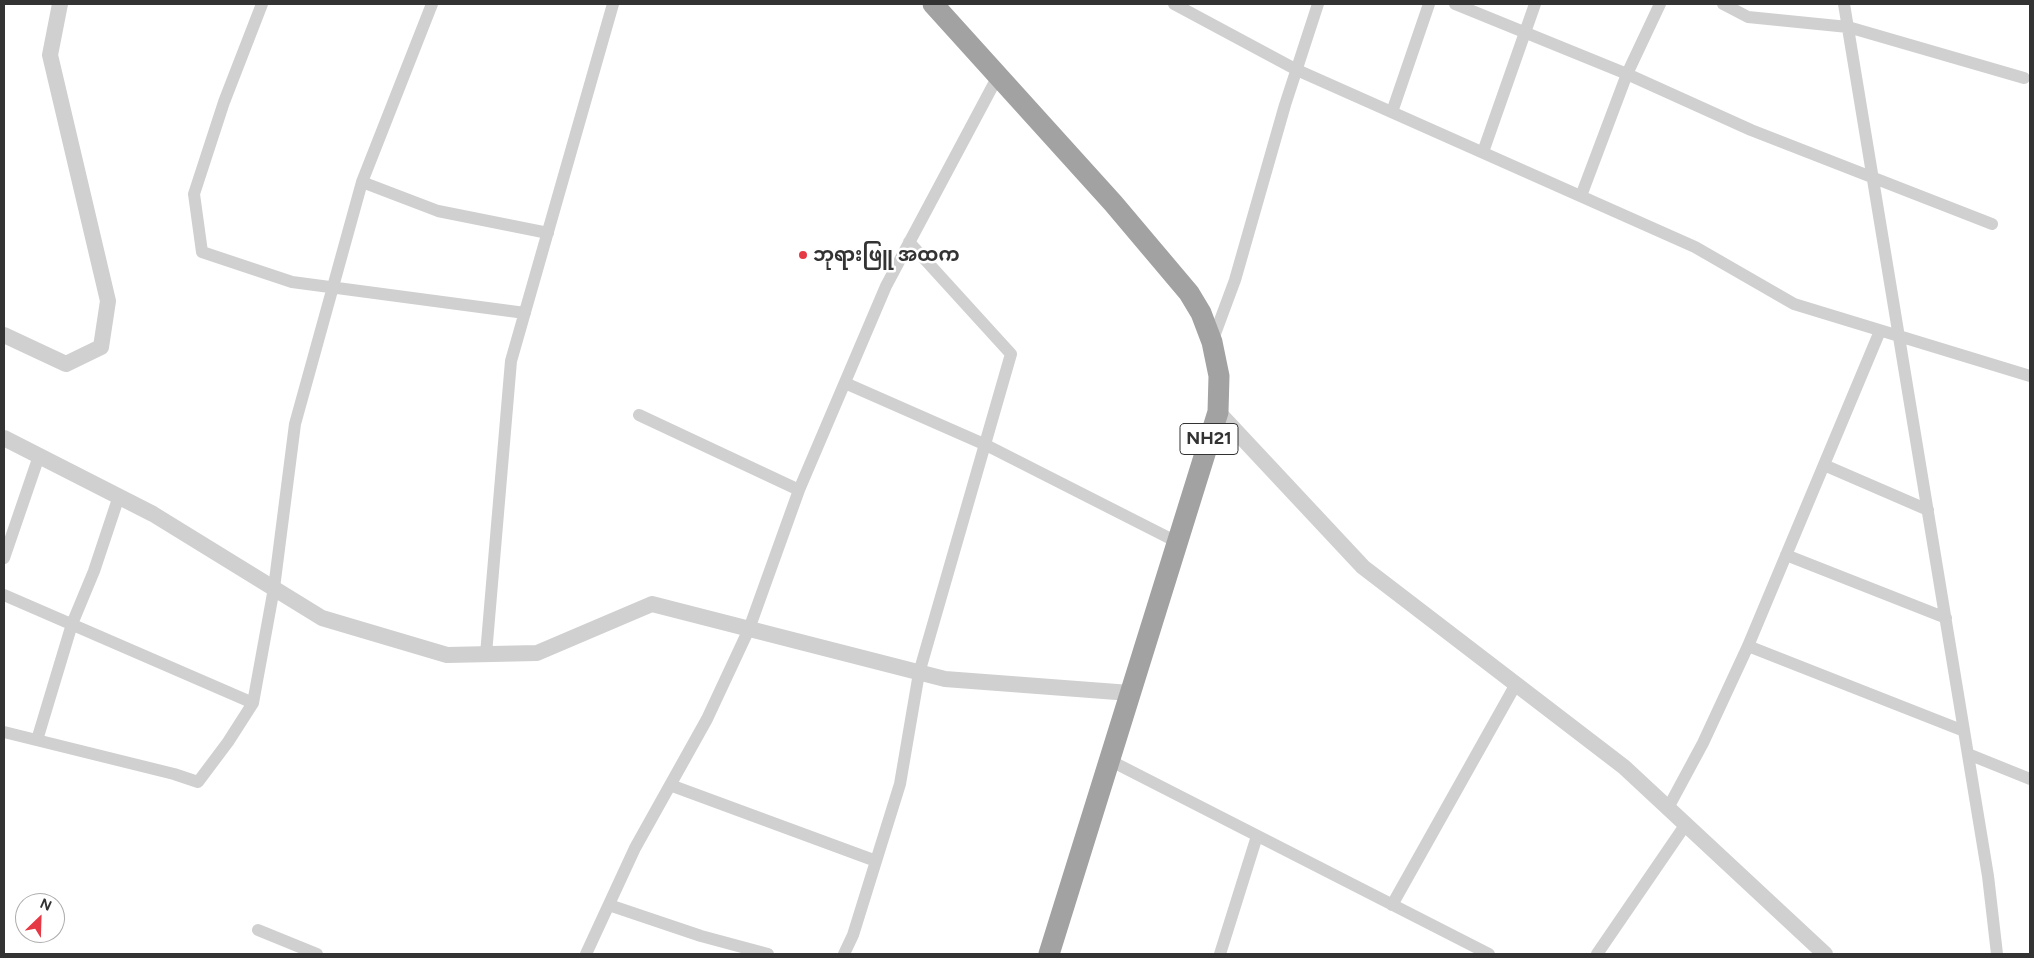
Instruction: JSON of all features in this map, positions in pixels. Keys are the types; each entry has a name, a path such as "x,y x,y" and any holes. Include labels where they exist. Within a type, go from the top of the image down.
{"highway":[{"name":"NH21","path":"941,7 998,76 1113,203 1188,293 1201,313 1212,342 1219,376 1218,412 1049,954"}],"street":[{"path":"4,335 66,364 102,347 108,301 50,55 60,4"},
{"path":"262,4 224,102 194,194 202,252 292,282 525,313"},
{"path":"4,732 174,774 198,782 228,742 253,703 274,588 294,424 362,182 432,4"},
{"path":"486,654 511,361 613,4"},
{"path":"1174,4 1298,70 1695,247 1794,304 2030,376"},
{"path":"1212,342 1235,280 1285,104 1298,70 1318,4"},
{"path":"1392,112 1429,4"},
{"path":"1456,4 1525,34 1627,74 1751,130 1992,224"},
{"path":"1483,152 1534,4"},
{"path":"1581,196 1627,74 1660,4"},
{"path":"1723,4 1748,17 1848,27 2024,78"},
{"path":"1844,4 1988,876 1997,954"},
{"path":"586,954 636,848 707,719 749,628 800,490 886,286 998,76"},
{"path":"362,182 438,211 548,233"},
{"path":"844,954 853,935 900,784 919,673 1011,354 909,242"},
{"path":"1668,808 1703,743 1748,646 1880,331"},
{"path":"845,383 986,444 1177,542"},
{"path":"1218,412 1363,567 1624,767 1825,954"},
{"path":"639,415 800,490"},
{"path":"4,438 153,514 322,618 447,654 537,654 652,604 946,679 1130,693"},
{"path":"4,558 39,456"},
{"path":"1824,465 1928,510"},
{"path":"37,740 72,624 94,571 119,496"},
{"path":"1786,556 1946,618"},
{"path":"4,595 253,703"},
{"path":"1748,646 1964,731"},
{"path":"1392,905 1516,684"},
{"path":"1968,754 2030,780"},
{"path":"1110,760 1489,954"},
{"path":"670,785 876,861"},
{"path":"1597,954 1686,824"},
{"path":"1220,954 1257,836"},
{"path":"609,905 701,936 768,954"},
{"path":"258,930 317,954"}],"place":[{"name":"ဘုရားဖြူ အထက","path":"803,255"}]}
